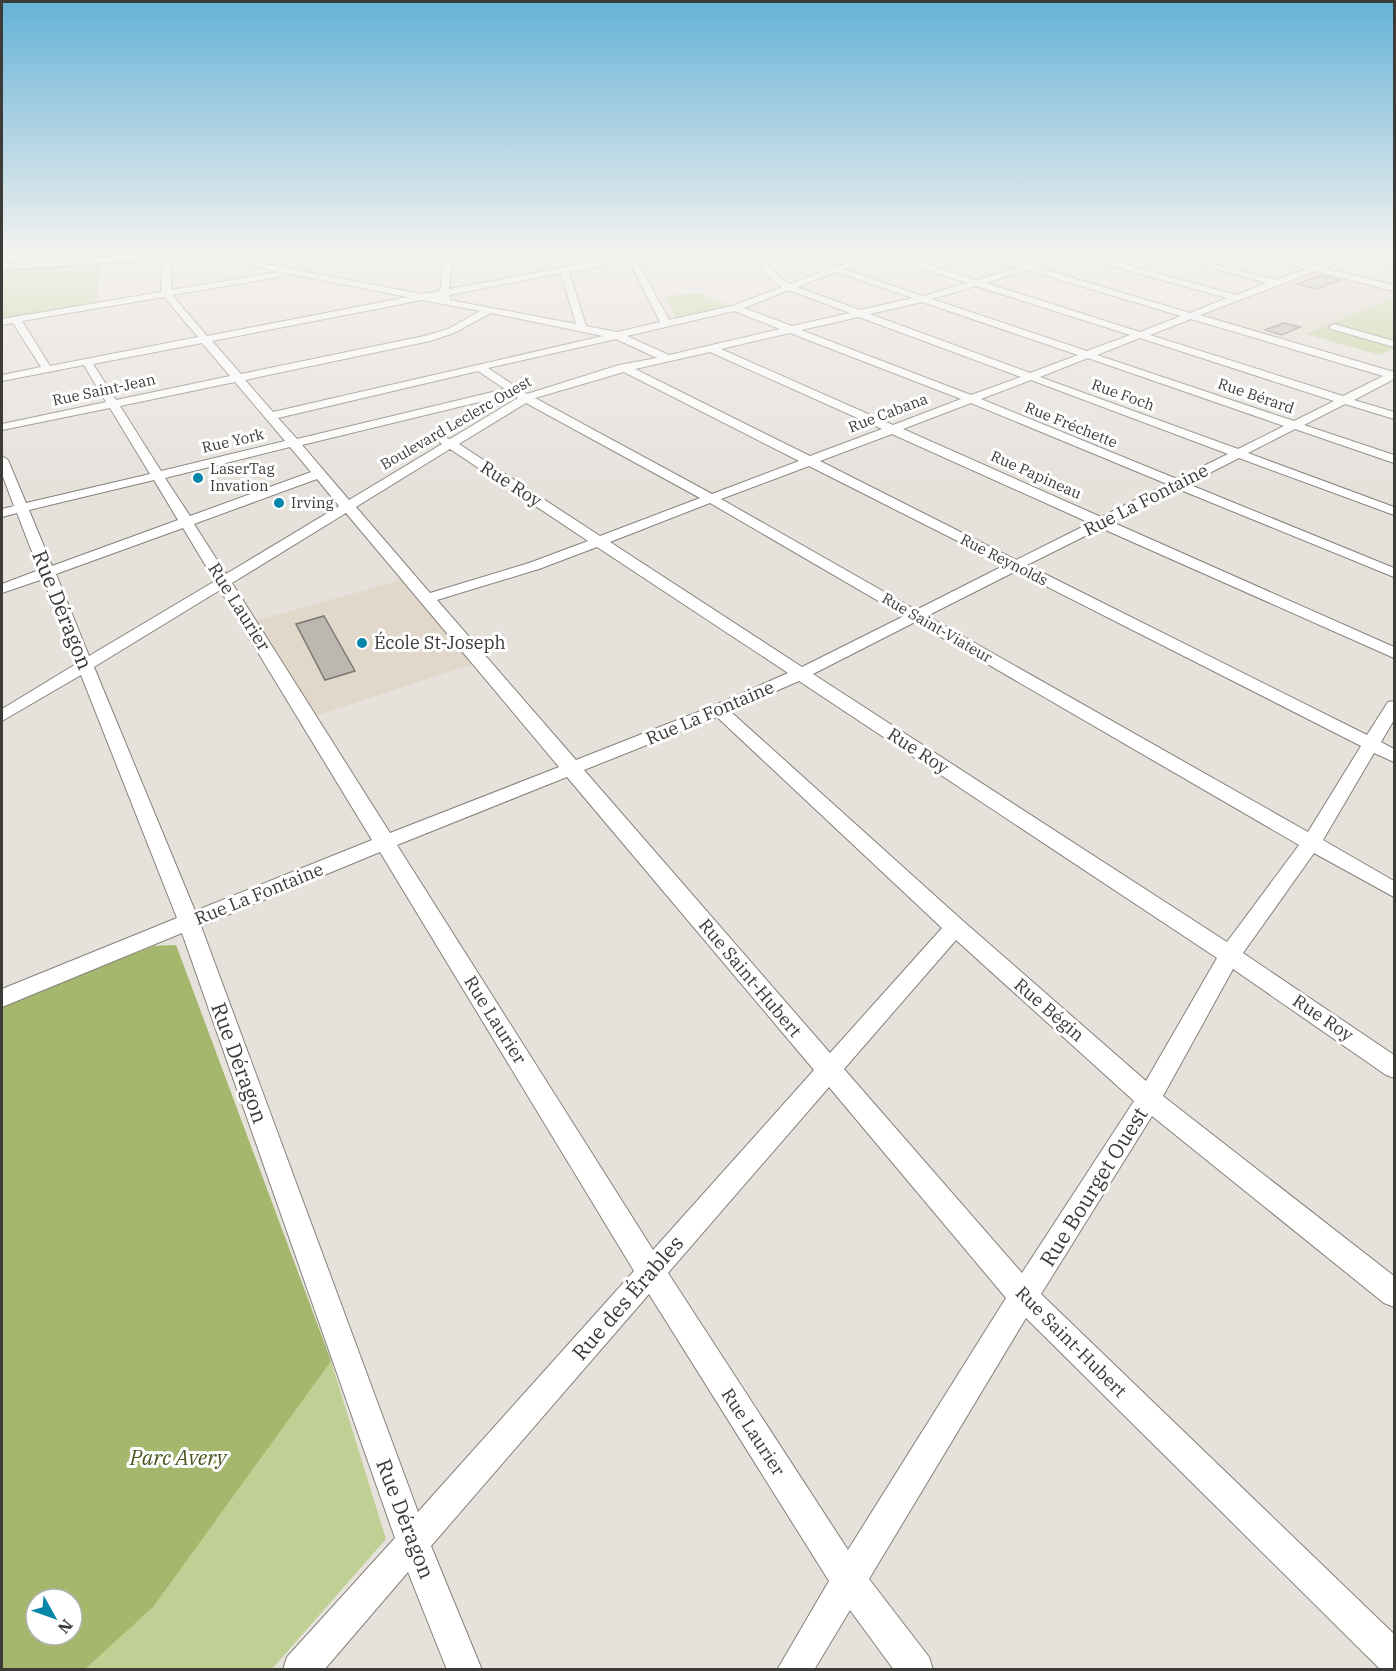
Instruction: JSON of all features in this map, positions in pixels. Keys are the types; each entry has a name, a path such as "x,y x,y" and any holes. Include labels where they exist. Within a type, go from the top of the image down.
{"street":[{"path":"22,329 48,369"},
{"name":"Rue Saint-Hubert","path":"196,329 1023,1296 1395,1658"},
{"path":"2,378 256,329"},
{"name":"Rue Saint-Jean","path":"2,427 439,335 451,329"},
{"path":"582,329 616,335 667,358"},
{"path":"270,416 643,329"},
{"name":"Boulevard Leclerc Ouest","path":"444,440 487,407 520,394 552,388 654,352 756,329"},
{"name":"Boulevard Leclerc Ouest","path":"620,365 667,358 792,329"},
{"name":"Rue Fréchette","path":"792,329 970,399 1395,573"},
{"name":"Rue Foch","path":"900,329 1395,511"},
{"name":"Rue Bérard","path":"1011,329 1395,459"},
{"path":"1120,329 1395,416"},
{"name":"Rue Cabana","path":"426,599 534,566 1155,329"},
{"path":"1238,329 1394,375"},
{"path":"1341,329 1395,344"},
{"name":"Rue Papineau","path":"698,342 1395,653"},
{"name":"Rue Laurier","path":"87,362 651,1272 848,1580 916,1670"},
{"name":"Rue Reynolds","path":"620,365 1395,756"},
{"name":"Rue Saint-Viateur","path":"479,367 520,394 710,498 1395,890"},
{"name":"Rue La Fontaine","path":"2,998 385,842 719,710 800,674 1394,375"},
{"name":"Boulevard Leclerc Ouest","path":"2,716 83,661 520,394"},
{"name":"Rue York","path":"11,511 471,401 520,394"},
{"path":"471,401 486,402 487,407"},
{"name":"Rue Roy","path":"444,440 1230,956 1395,1068"},
{"name":"Rue Déragon","path":"2,460 11,511 46,572 189,922 412,1542 465,1670"},
{"path":"2,589 186,520 319,474"},
{"name":"Boulevard Leclerc Ouest","path":"2,703 83,661"},
{"name":"Rue Bourget Ouest","path":"794,1670 1023,1296 1149,1099 1230,956 1312,842 1395,706"},
{"name":"Rue Bégin","path":"719,710 955,927 1149,1099 1395,1293"},
{"name":"Rue des Érables","path":"300,1670 955,927"}],"shaded area":[{"path":"1238,329 1319,329 1285,343"},
{"name":"École St-Joseph","path":"408,578 480,662 308,718 249,623"}],"green space":[{"path":"1318,329 1394,329 1394,348 1380,355 1306,334"},
{"name":"Parc Avery","path":"176,945 331,1361 386,1539 272,1669 2,1670 2,1006 154,946"},
{"name":"Parc Avery","path":"176,945 331,1361 153,1607 85,1669 2,1670 2,1006 154,946"}],"building":[{"path":"1268,329 1296,329 1282,335 1265,330"},
{"name":"École St-Joseph","path":"324,616 355,671 325,680 296,624"}],"place":[{"name":"LaserTag Invation","path":"198,478"},
{"name":"Irving","path":"279,503"},
{"name":"École St-Joseph","path":"362,643"}]}
